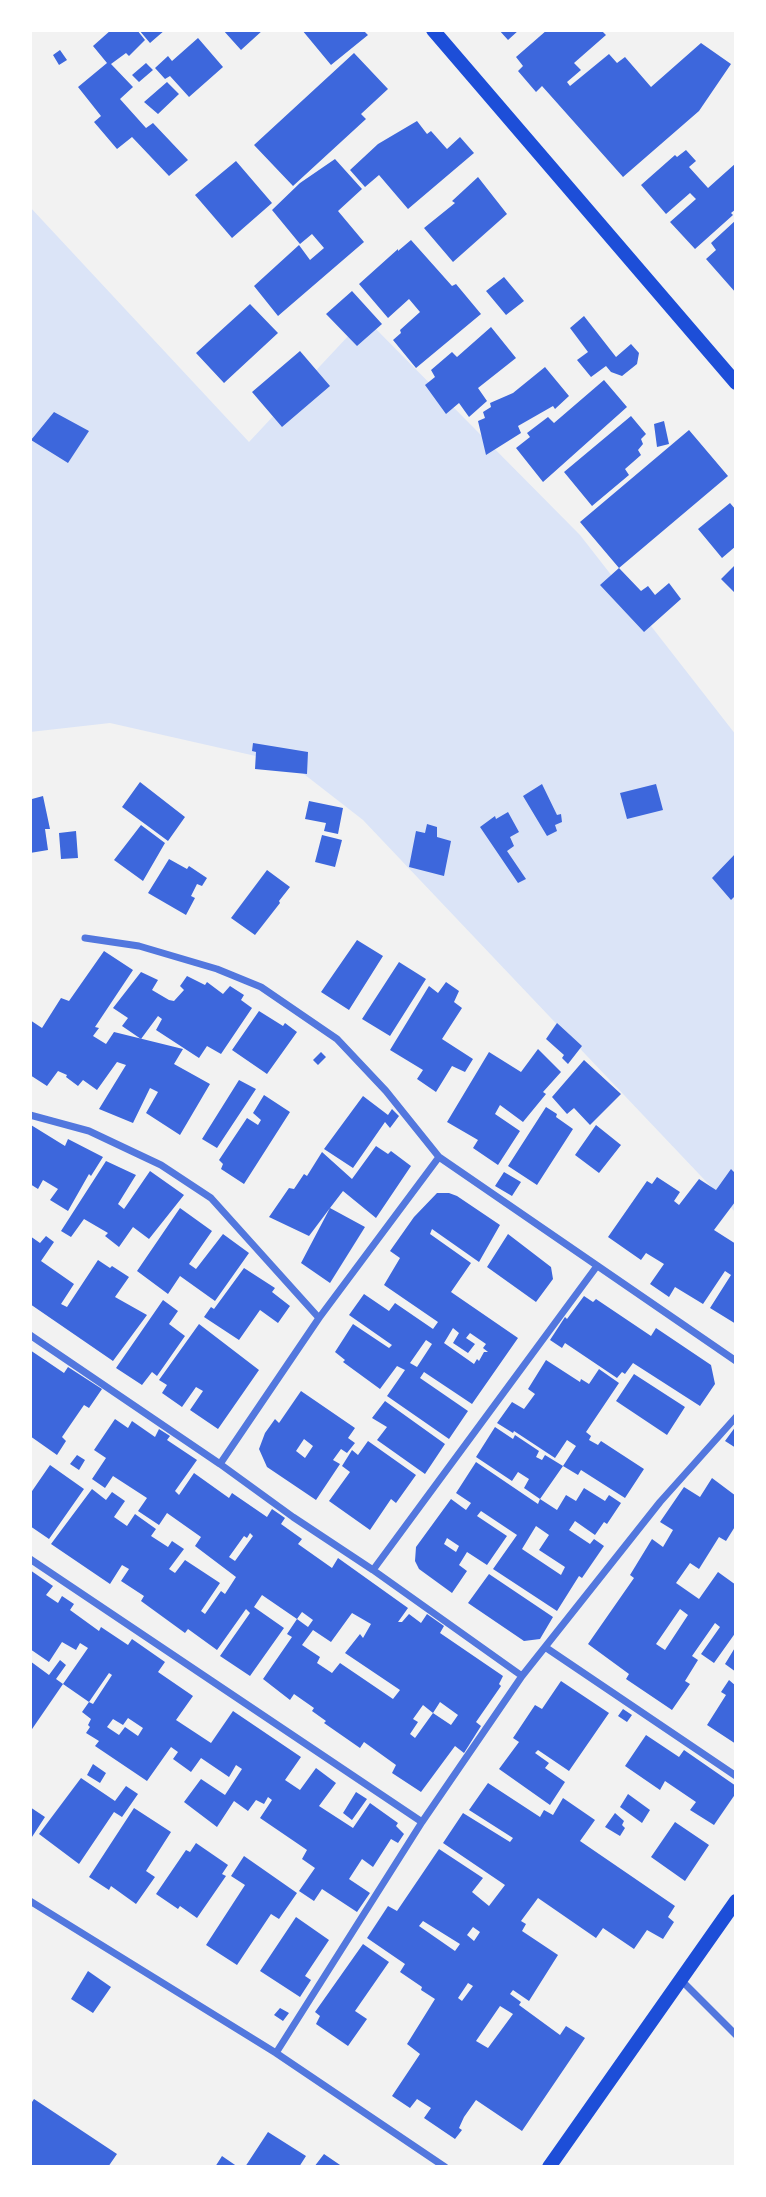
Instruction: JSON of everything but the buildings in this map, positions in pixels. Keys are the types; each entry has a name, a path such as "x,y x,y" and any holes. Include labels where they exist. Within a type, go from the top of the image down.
{"main road":[{"path":"433,30 736,383"},
{"path":"549,2167 736,1901"}],"street":[{"path":"85,938 139,946 261,987 337,1039 386,1091 439,1157 736,1361"},
{"path":"30,1115 89,1131 161,1165 211,1198 319,1318"},
{"path":"220,1464 319,1318 439,1157"},
{"path":"373,1570 597,1266"},
{"path":"30,1335 373,1570 522,1676"},
{"path":"276,2053 422,1822 522,1676 660,1502 736,1417"},
{"path":"30,1559 422,1822"},
{"path":"545,1647 736,1776"},
{"path":"30,1901 276,2053 445,2167"},
{"path":"682,1981 736,2035"}],"shaded area":[{"path":"30,207 249,442 365,318 580,535 736,735 736,1213 363,820 291,764 110,723 30,732"}]}
